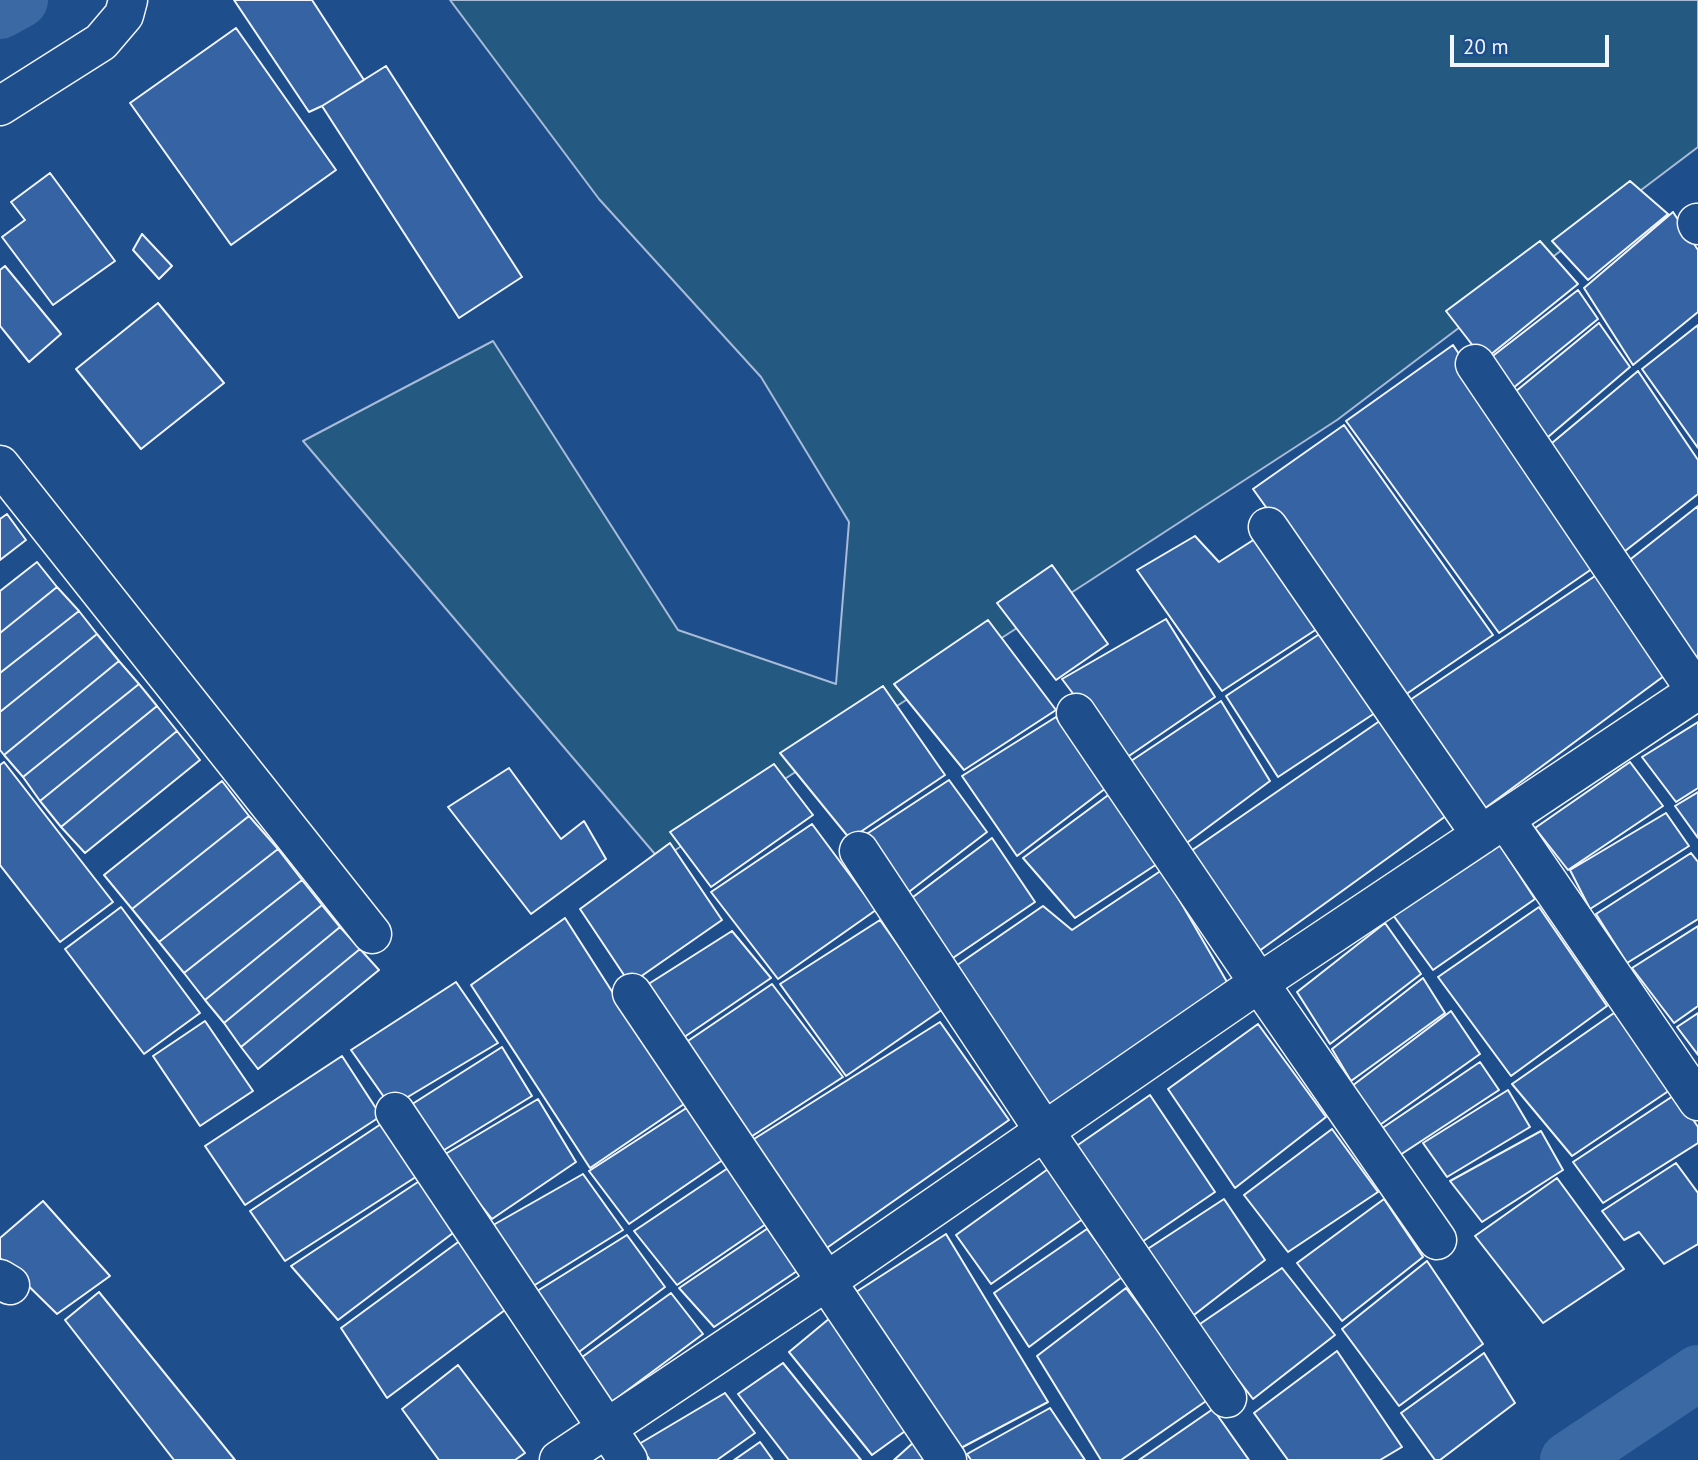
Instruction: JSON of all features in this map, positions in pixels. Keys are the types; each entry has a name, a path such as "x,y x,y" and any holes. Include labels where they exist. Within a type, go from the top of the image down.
{"street":[{"path":"0,106 101,42 124,15 128,0"},
{"path":"559,1460 827,1281 1259,983 1697,691 1475,364"},
{"path":"0,465 372,934"},
{"path":"1268,527 1698,1101"},
{"path":"1076,712 1437,1240"},
{"path":"859,851 1045,1132 1227,1398"},
{"path":"632,993 947,1460"},
{"path":"395,1112 628,1460"}],"shaded area":[{"path":"450,0 1698,0 1698,147 1337,420 660,860 303,441 493,341 678,630 836,684 849,522 761,377 599,199"}],"building":[{"path":"234,0 312,0 364,80 309,112"},
{"path":"236,28 336,170 231,245 130,103"},
{"path":"386,66 522,277 459,318 322,106"},
{"path":"50,173 115,261 53,305 2,237 25,220 11,202"},
{"path":"1630,181 1668,214 1588,280 1552,241"},
{"path":"1673,212 1698,250 1698,312 1633,365 1584,288"},
{"path":"142,234 172,266 159,279 133,250"},
{"path":"1540,241 1578,284 1484,360 1446,311"},
{"path":"5,266 61,334 29,362 0,326 0,270"},
{"path":"1578,290 1598,319 1507,393 1485,362"},
{"path":"158,303 224,383 141,449 76,369"},
{"path":"1599,323 1630,367 1541,443 1510,396"},
{"path":"1698,325 1698,448 1642,369"},
{"path":"1453,345 1599,564 1499,633 1346,421"},
{"path":"1638,371 1698,460 1698,494 1620,555 1546,448"},
{"path":"1344,425 1493,635 1402,697 1253,489"},
{"path":"1698,506 1698,656 1692,661 1627,562"},
{"path":"7,514 26,540 0,560 0,519"},
{"path":"1195,536 1219,562 1258,537 1320,627 1222,691 1137,570"},
{"path":"37,562 57,587 0,633 0,591"},
{"path":"1052,565 1108,644 1056,680 997,603"},
{"path":"1598,574 1668,673 1480,812 1407,702"},
{"path":"57,587 79,611 0,673 0,633"},
{"path":"79,611 97,634 0,712 0,673"},
{"path":"1166,619 1215,697 1123,760 1062,679"},
{"path":"988,620 1056,710 964,770 894,684"},
{"path":"1324,631 1378,711 1278,777 1226,696"},
{"path":"97,634 119,661 4,755 0,750 0,712"},
{"path":"119,661 139,684 23,777 4,755"},
{"path":"139,684 157,706 40,801 23,777"},
{"path":"883,686 945,775 850,839 780,753"},
{"path":"1221,701 1270,781 1180,848 1125,765"},
{"path":"157,706 177,731 61,827 40,801"},
{"path":"1056,717 1106,788 1017,856 962,776"},
{"path":"1384,718 1450,813 1255,954 1188,853"},
{"path":"1698,722 1698,788 1676,802 1642,757"},
{"path":"177,731 200,760 85,853 61,827"},
{"path":"4,762 113,902 60,942 0,865 0,765"},
{"path":"1630,762 1663,806 1568,870 1535,828"},
{"path":"774,764 813,815 711,887 670,832"},
{"path":"509,768 561,839 584,821 606,859 531,914 448,807"},
{"path":"949,780 987,832 901,898 859,839"},
{"path":"222,781 249,816 132,909 104,875"},
{"path":"1698,792 1698,838 1675,806"},
{"path":"1111,793 1157,864 1075,918 1023,858"},
{"path":"1666,813 1689,846 1590,909 1570,870"},
{"path":"249,816 278,849 159,942 132,909"},
{"path":"812,824 876,910 778,979 711,892"},
{"path":"992,838 1035,902 947,962 905,903"},
{"path":"670,843 722,920 630,984 580,909"},
{"path":"1499,844 1535,899 1433,970 1393,915"},
{"path":"278,849 302,880 184,973 159,942"},
{"path":"1691,853 1698,862 1698,919 1627,963 1596,914"},
{"path":"1162,870 1227,982 1050,1107 950,970 1043,906 1072,930"},
{"path":"302,880 322,905 205,1000 184,973"},
{"path":"322,905 340,927 224,1023 205,1000"},
{"path":"121,907 200,1013 144,1054 65,949"},
{"path":"1539,907 1607,1006 1511,1076 1438,977"},
{"path":"565,918 684,1104 590,1168 471,985"},
{"path":"880,920 943,1009 846,1076 780,984"},
{"path":"1385,923 1421,974 1330,1044 1297,992"},
{"path":"1698,926 1698,1006 1674,1023 1632,968"},
{"path":"340,927 360,949 241,1047 224,1023"},
{"path":"732,931 771,978 677,1042 639,990"},
{"path":"360,949 379,970 258,1069 241,1047"},
{"path":"1423,978 1445,1013 1351,1081 1332,1049"},
{"path":"456,982 498,1043 391,1107 351,1050"},
{"path":"772,984 843,1077 743,1142 679,1047"},
{"path":"1451,1011 1480,1054 1377,1127 1348,1089"},
{"path":"1614,1013 1673,1088 1572,1156 1512,1084"},
{"path":"1698,1013 1698,1055 1677,1027"},
{"path":"205,1021 253,1091 200,1126 153,1056"},
{"path":"940,1022 1009,1120 821,1252 746,1144"},
{"path":"1258,1024 1326,1117 1235,1188 1168,1089"},
{"path":"502,1047 532,1096 436,1155 406,1108"},
{"path":"342,1056 381,1116 245,1205 205,1146"},
{"path":"1480,1062 1499,1090 1397,1157 1378,1131"},
{"path":"1508,1090 1530,1127 1447,1177 1423,1143"},
{"path":"1676,1094 1698,1127 1698,1143 1603,1203 1573,1162"},
{"path":"1150,1095 1215,1192 1139,1244 1075,1147"},
{"path":"538,1099 576,1162 492,1219 442,1156"},
{"path":"688,1107 727,1157 629,1224 589,1171"},
{"path":"387,1120 422,1173 285,1261 250,1211"},
{"path":"1332,1129 1378,1192 1288,1252 1244,1195"},
{"path":"1541,1131 1563,1170 1482,1222 1450,1181"},
{"path":"1676,1163 1698,1193 1698,1244 1664,1264 1639,1232 1624,1240 1602,1211"},
{"path":"731,1166 769,1222 677,1285 634,1231"},
{"path":"1048,1169 1087,1216 991,1284 956,1235"},
{"path":"583,1174 623,1230 530,1288 488,1228"},
{"path":"427,1176 461,1227 338,1320 291,1266"},
{"path":"1557,1178 1624,1269 1543,1323 1475,1236"},
{"path":"1224,1199 1265,1260 1190,1318 1143,1252"},
{"path":"1384,1199 1423,1257 1342,1321 1297,1263"},
{"path":"43,1201 110,1276 57,1314 0,1258 0,1238"},
{"path":"771,1226 803,1267 714,1327 679,1288"},
{"path":"1087,1229 1122,1277 1029,1347 994,1293"},
{"path":"946,1234 1048,1402 959,1449 856,1292"},
{"path":"627,1235 665,1287 575,1355 534,1293"},
{"path":"465,1237 513,1304 387,1398 341,1328"},
{"path":"1427,1261 1483,1344 1399,1406 1342,1329"},
{"path":"1282,1268 1335,1335 1253,1399 1197,1326"},
{"path":"1126,1288 1209,1399 1121,1460 1101,1460 1037,1356"},
{"path":"99,1292 235,1460 174,1460 65,1320"},
{"path":"671,1293 703,1334 609,1404 578,1360"},
{"path":"830,1318 908,1429 872,1455 789,1352"},
{"path":"1337,1351 1402,1447 1380,1460 1288,1460 1254,1413"},
{"path":"1484,1353 1515,1403 1440,1460 1435,1460 1401,1413"},
{"path":"783,1363 861,1460 789,1460 738,1394"},
{"path":"458,1365 525,1453 515,1460 439,1460 402,1409"},
{"path":"725,1393 755,1433 717,1460 650,1460 639,1444"},
{"path":"1050,1408 1085,1460 971,1460 967,1454"},
{"path":"1213,1409 1249,1460 1139,1460"},
{"path":"760,1442 773,1460 734,1460"},
{"path":"914,1442 928,1460 894,1460"}],"waterway":[{"path":"0,11 20,0"},
{"path":"1568,1460 1698,1373"}]}
